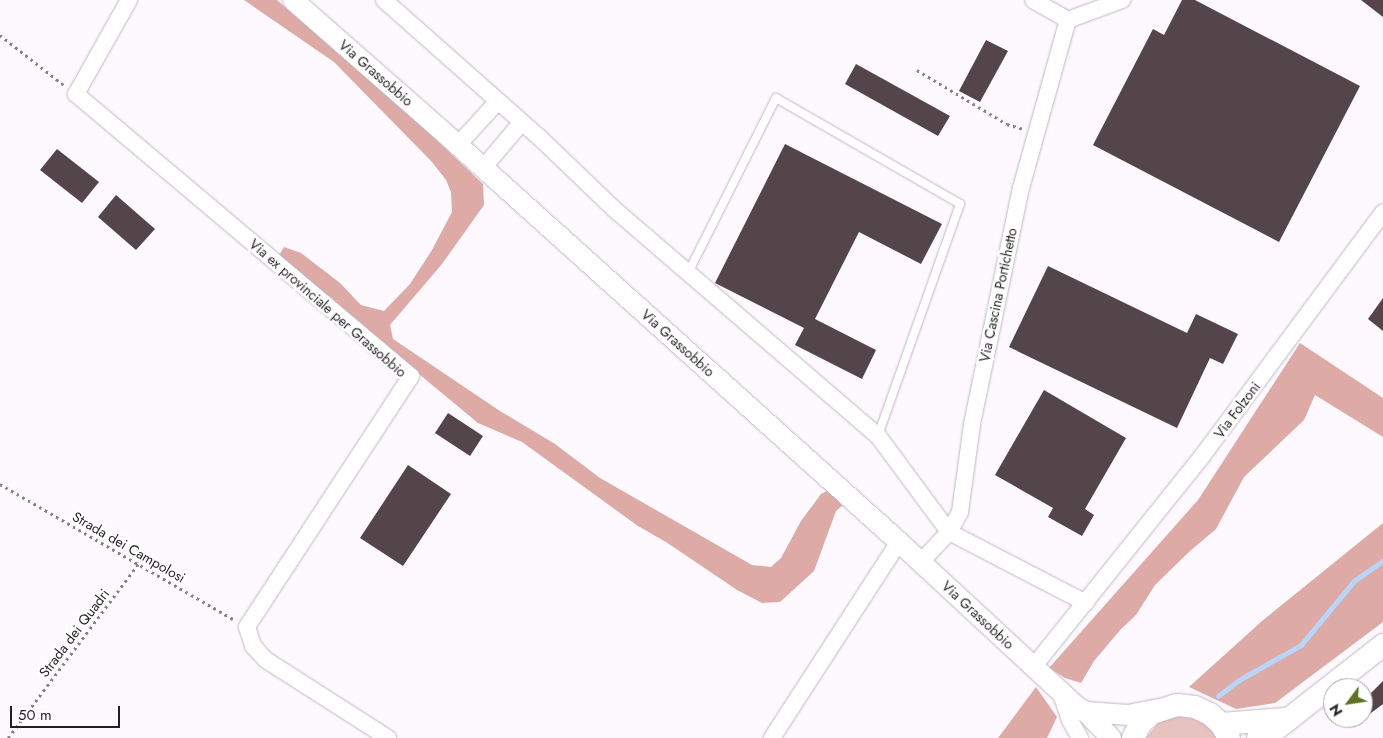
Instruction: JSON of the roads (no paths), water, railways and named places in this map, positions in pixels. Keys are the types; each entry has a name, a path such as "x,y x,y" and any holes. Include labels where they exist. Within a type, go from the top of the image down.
{"main road":[{"path":"1258,738 1276,729 1286,719 1383,645"},
{"path":"1133,738 1146,718 1160,709 1177,705 1195,706 1210,714 1225,731 1286,719"}],"street":[{"name":"Via ex provinciale per Grassobbio","path":"129,0 76,94 411,376 247,627 253,646 266,660 388,738"},
{"name":"Via Grassobbio","path":"292,0 458,145 899,542 1060,691 1086,712 1111,738"},
{"path":"384,0 522,122 614,209 878,436 948,532 1086,603"},
{"path":"1033,0 1068,20 1122,0"},
{"name":"Via Cascina Portichetto","path":"921,562 948,532 960,512 972,424 1021,188 1068,20"},
{"path":"458,145 498,101"},
{"path":"483,168 522,122"},
{"name":"Via Folzoni","path":"1034,666 1200,459 1383,213"},
{"path":"772,738 899,542"},
{"name":"Via Grassobbio","path":"1060,691 1070,720 1080,738"},
{"path":"1086,712 1128,715 1160,709"}],"lane":[{"path":"688,273 776,98 960,204 878,436"}],"waterway":[{"path":"1218,696 1239,680 1301,645 1354,581 1383,561"}]}
